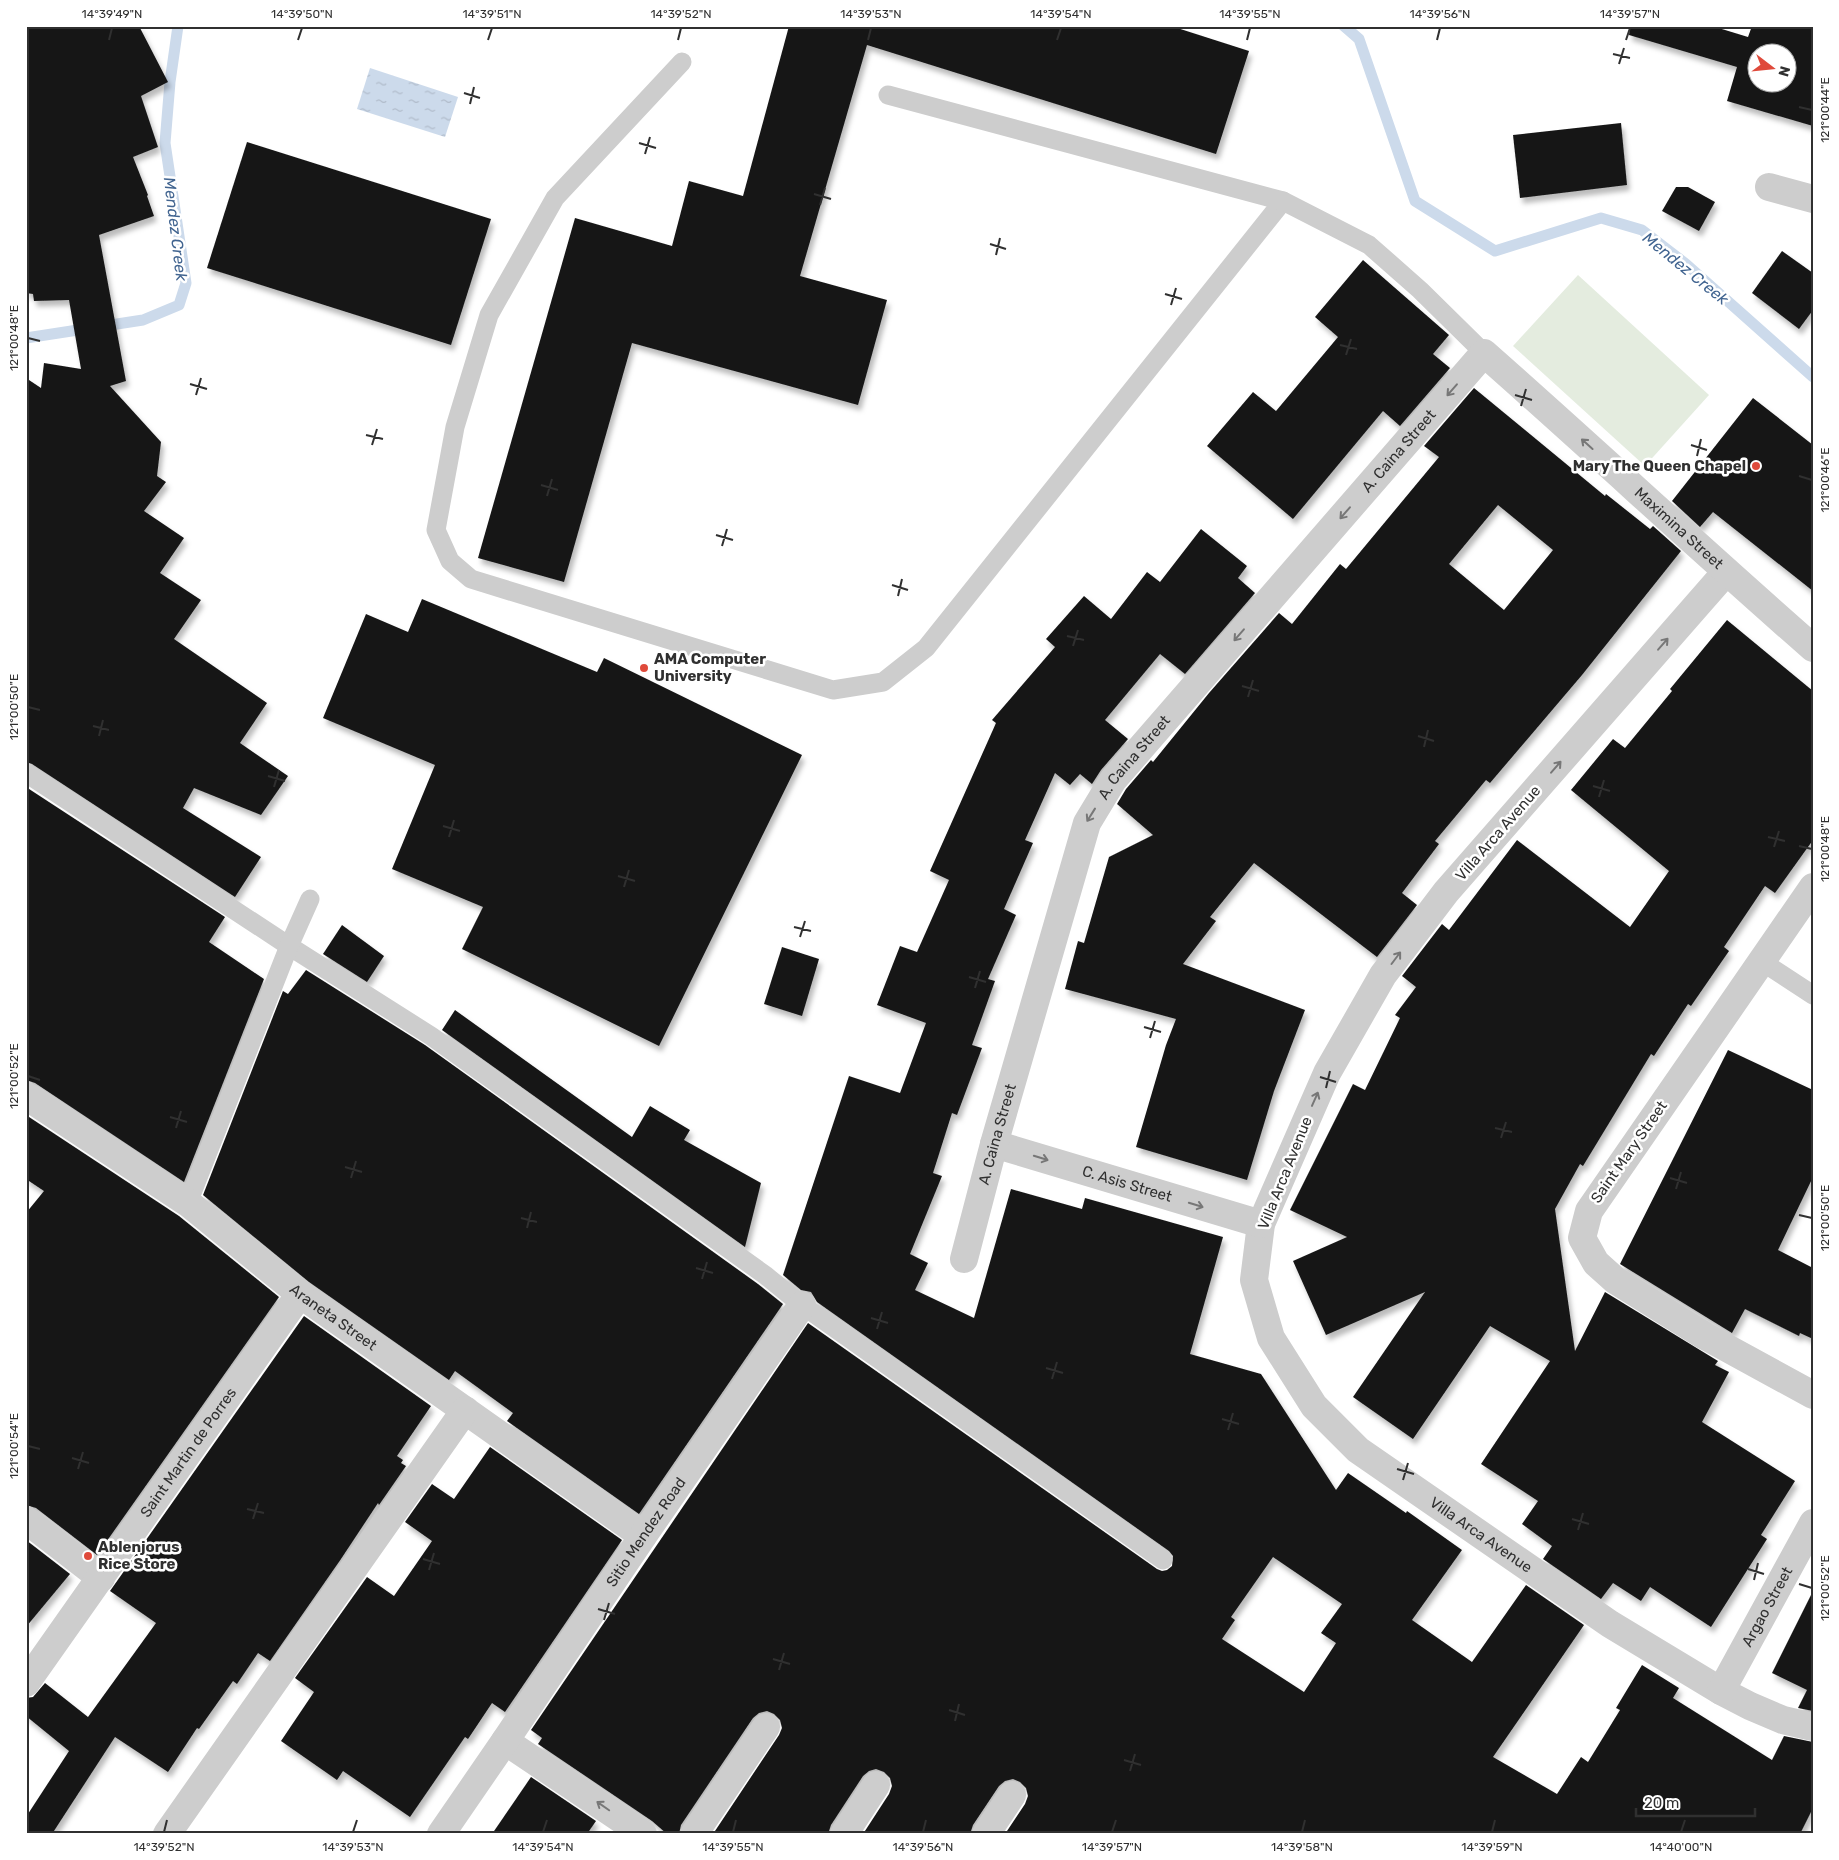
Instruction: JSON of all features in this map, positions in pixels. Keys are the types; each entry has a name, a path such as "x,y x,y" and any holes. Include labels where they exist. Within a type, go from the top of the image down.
{"street":[{"path":"1769,187 1813,200"},
{"name":"Maximina Street","path":"1484,353 1813,648"},
{"name":"A. Caina Street","path":"964,1259 994,1144 1087,822 1113,780 1484,353"},
{"name":"Villa Arca Avenue","path":"1726,572 1446,892 1383,975 1327,1073 1260,1224 1254,1280 1272,1338 1314,1406 1358,1450 1610,1624 1721,1691 1750,1706 1783,1720 1813,1727"},
{"name":"Saint Mary Street","path":"1813,887 1589,1211 1582,1238 1596,1263 1614,1280 1705,1336 1813,1395"},
{"name":"Araneta Street","path":"26,1096 188,1202 300,1294 643,1536"},
{"name":"C. Asis Street","path":"994,1144 1260,1224"},
{"name":"Saint Martin de Porres","path":"26,1684 300,1294"},
{"name":"Sitio Mendez Road","path":"441,1834 802,1305"},
{"path":"167,1834 465,1410"},
{"path":"26,1520 101,1578"},
{"name":"Argao Street","path":"1721,1691 1813,1523"},
{"path":"694,1834 766,1727"},
{"path":"505,1741 542,1764 643,1834"},
{"path":"844,1834 876,1785"},
{"path":"986,1834 1012,1795"}],"lane":[{"path":"682,62 555,198 489,315 455,426 436,530 450,562 471,579 833,690 883,682 926,648 1283,201"},
{"name":"Maximina Street","path":"888,95 1283,201 1369,245 1420,290 1484,353"},
{"path":"26,773 289,946 431,1036 757,1269 802,1305 1163,1560"},
{"path":"188,1202 289,946 310,899"},
{"path":"1761,961 1813,996"}],"shaded area":[{"path":"1578,275 1709,395 1645,466 1513,346"}],"water":[{"path":"370,68 458,97 445,137 357,109"}],"building":[{"path":"26,26 139,26 168,82 141,96 158,147 133,157 154,216 99,235 126,381 110,386 161,442 157,476 166,482 144,511 184,538 160,573 201,600 174,639 267,703 240,743 288,776 261,815 194,788 183,808 261,857 235,897 32,764 26,762 26,378 41,388 44,363 81,369 69,300 34,301 33,294 26,293"},
{"path":"789,26 1171,26 1249,51 1216,154 867,45 800,276 887,300 858,405 632,343 564,582 478,558 575,218 672,246 689,181 743,196"},
{"path":"1630,26 1712,26 1748,37 1752,26 1813,26 1813,126 1727,101 1737,67 1629,35"},
{"path":"1621,123 1627,185 1520,198 1513,135"},
{"path":"247,142 491,219 451,345 207,268"},
{"path":"1676,187 1688,187 1715,202 1699,231 1662,211"},
{"path":"1782,251 1813,273 1813,310 1799,329 1752,293"},
{"path":"1363,260 1449,335 1433,354 1450,368 1400,426 1383,411 1293,519 1207,446 1253,392 1276,411 1338,337 1315,317"},
{"path":"1474,388 1605,496 1606,494 1650,529 1653,526 1681,551 1582,675 1490,783 1486,780 1435,841 1439,844 1402,893 1417,905 1377,957 1254,863 1210,917 1216,921 1183,964 1305,1010 1274,1091 1247,1180 1136,1147 1166,1045 1176,1019 1065,989 1078,941 1084,943 1109,857 1153,835 1117,804 1126,789 1151,760 1153,762 1209,693 1279,613 1292,624 1340,564 1346,569 1439,457 1424,446","holes":["1498,505 1553,550 1504,610 1449,564"]},
{"name":"Mary The Queen Chapel","path":"1753,398 1813,445 1813,591 1713,512 1700,527 1672,501"},
{"path":"1201,529 1247,566 1238,578 1255,593 1185,674 1160,654 1105,720 1128,739 1101,770 1092,784 1080,774 1070,785 1055,773 1025,840 1033,843 1004,909 1016,915 988,979 995,981 972,1045 982,1048 957,1115 952,1113 933,1173 942,1176 910,1254 928,1263 915,1290 974,1318 1011,1189 1082,1209 1085,1198 1223,1237 1190,1354 1261,1374 1336,1490 1348,1473 1406,1513 1407,1511 1462,1550 1412,1620 1472,1662 1526,1585 1584,1625 1493,1757 1557,1794 1581,1757 1588,1762 1620,1710 1616,1708 1642,1665 1679,1688 1673,1698 1772,1760 1784,1736 1813,1742 1813,1808 1800,1834 1005,1834 1025,1804 1028,1796 1026,1788 1020,1782 1013,1779 1005,1781 999,1786 973,1825 970,1834 863,1834 889,1794 892,1786 890,1778 884,1772 876,1769 869,1771 863,1776 831,1825 828,1834 713,1834 779,1735 782,1728 780,1720 774,1714 767,1711 759,1713 753,1718 681,1825 679,1834 667,1834 652,1821 538,1744 542,1738 531,1730 808,1323 1157,1569 1167,1570 1172,1566 1173,1556 1169,1551 817,1302 811,1292 801,1290 783,1275 849,1076 900,1093 926,1023 877,1005 900,946 917,952 949,880 930,871 996,723 992,720 1055,647 1046,639 1084,596 1111,619 1147,572 1160,582","holes":["1273,1557 1342,1604 1321,1633 1336,1643 1304,1692 1222,1639 1235,1620 1231,1617"]},
{"path":"422,599 597,672 604,658 802,755 659,1046 462,949 483,907 392,869 435,765 323,718 366,614 408,632"},
{"path":"1727,620 1813,691 1813,840 1775,893 1765,886 1724,947 1729,951 1691,1006 1688,1004 1654,1056 1651,1054 1583,1166 1580,1164 1555,1209 1575,1351 1605,1292 1718,1361 1715,1365 1729,1372 1702,1422 1795,1481 1761,1535 1767,1539 1711,1627 1650,1587 1641,1601 1613,1583 1601,1599 1543,1559 1552,1546 1522,1524 1538,1501 1481,1464 1550,1361 1490,1326 1413,1439 1353,1397 1425,1292 1326,1335 1293,1261 1347,1237 1290,1210 1353,1084 1365,1090 1400,1018 1395,1015 1416,987 1402,976 1442,924 1449,930 1517,840 1630,927 1669,871 1571,790 1613,739 1625,748 1672,691 1670,689"},
{"path":"26,787 225,917 209,942 264,979 184,1182 35,1083 26,1080"},
{"path":"342,925 384,956 367,982 323,954"},
{"path":"782,947 819,959 802,1016 764,1004"},
{"path":"306,970 425,1045 758,1284 783,1304 639,1514 507,1421 513,1413 455,1371 449,1380 309,1282 203,1195 283,991 288,994"},
{"path":"455,1010 632,1137 650,1106 690,1130 684,1140 761,1183 745,1247 442,1030"},
{"path":"1728,1050 1813,1090 1813,1177 1778,1250 1813,1268 1813,1339 1800,1333 1799,1336 1745,1309 1732,1333 1620,1264"},
{"path":"26,1115 179,1216 279,1297 97,1555 36,1508 26,1505 26,1213 44,1191 26,1179"},
{"path":"304,1316 431,1406 397,1456 403,1460 401,1463 406,1466 379,1505 378,1503 270,1661 258,1653 237,1684 233,1681 199,1729 197,1728 168,1772 115,1737 52,1834 26,1834 26,1817 69,1751 26,1716 26,1698 33,1697 45,1683 88,1717 156,1623 110,1591"},
{"path":"490,1447 622,1540 505,1712 492,1703 468,1739 465,1737 410,1817 343,1771 337,1780 281,1741 314,1692 295,1678 367,1577 394,1596 432,1541 405,1522 432,1484 454,1499"},
{"path":"26,1540 70,1574 26,1627"},
{"path":"1813,1591 1813,1711 1798,1708 1807,1690 1772,1673"},
{"path":"531,1777 596,1821 587,1834 492,1834"}],"waterway":[{"name":"Mendez Creek","path":"26,338 143,320 179,305 186,283 165,143 170,82 178,26"},
{"name":"Mendez Creek","path":"1344,26 1359,39 1415,201 1495,251 1601,218 1642,230 1686,264 1813,377"}],"place":[{"name":"Mary The Queen Chapel","path":"1756,466"},
{"name":"AMA Computer University","path":"644,668"},
{"name":"Ablenjorus Rice Store","path":"88,1556"}]}
